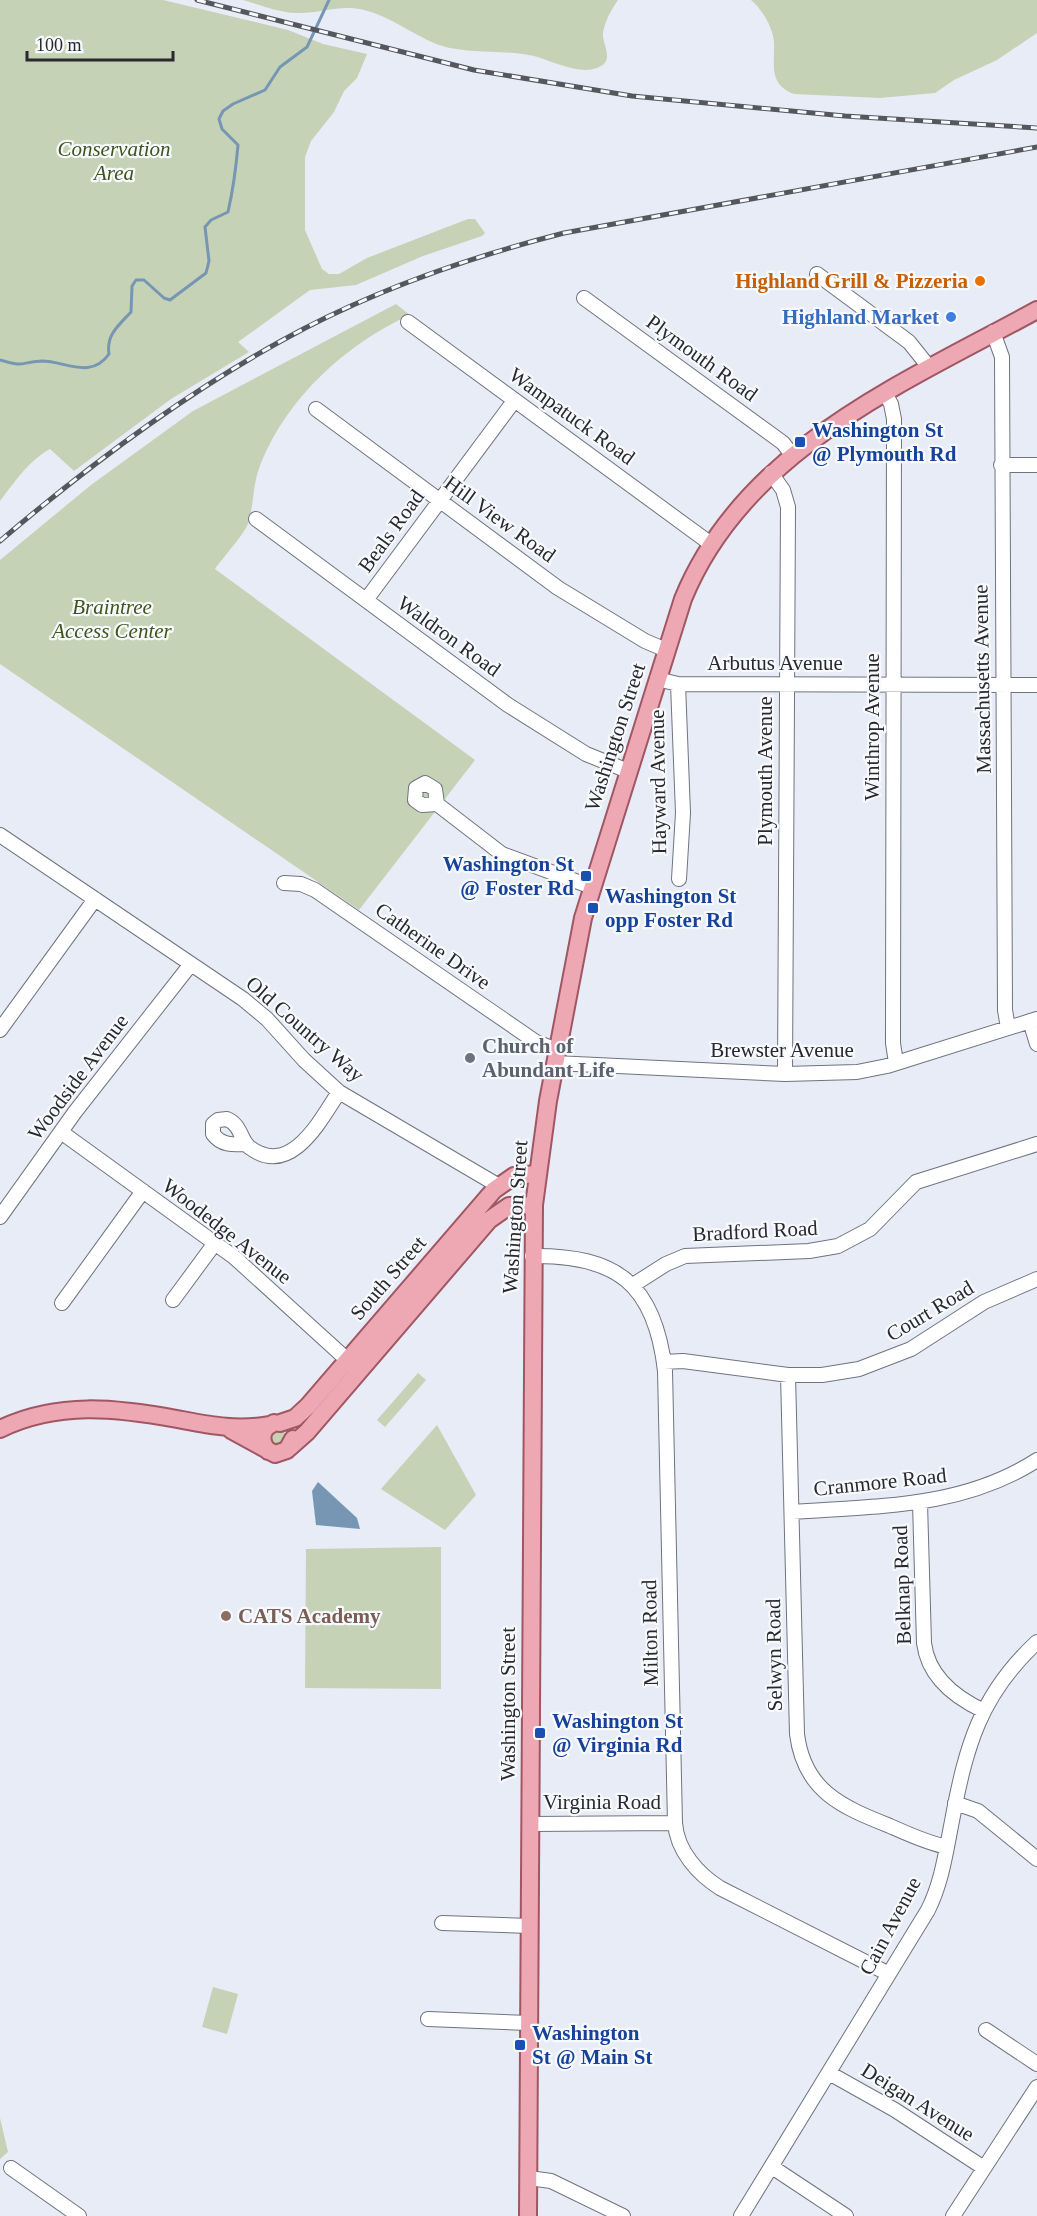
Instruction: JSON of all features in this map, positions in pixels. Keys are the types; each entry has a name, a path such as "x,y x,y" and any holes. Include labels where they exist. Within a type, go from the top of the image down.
{"main road":[{"name":"Washington Street","path":"528,2216 534,1205 536,1174 556,1057 592,887 688,586 711,544 739,506 771,473 885,393 1037,310"},
{"name":"South Street","path":"289,1448 307,1432 354,1366 499,1186 514,1176 536,1174"},
{"name":"South Street","path":"1,1426 52,1411 86,1408 142,1413 224,1428 274,1424 295,1418 354,1366 494,1215 509,1206 534,1205"},
{"path":"274,1424 287,1426 292,1434 289,1448 277,1454 268,1450 262,1437 274,1424"},
{"name":"South Street","path":"224,1428 268,1450"}],"street":[{"path":"817,274 909,342 929,367"},
{"name":"Plymouth Road","path":"584,298 778,439 793,456"},
{"name":"Wampatuck Road","path":"408,322 711,544"},
{"name":"Massachusetts Avenue","path":"993,332 1002,357 1005,1010 1008,1028"},
{"name":"Winthrop Avenue","path":"885,393 891,404 894,419 893,1043 896,1064"},
{"name":"Beals Road","path":"366,600 514,400"},
{"name":"Hill View Road","path":"316,410 567,593 645,641 666,650"},
{"path":"1001,465 1037,465"},
{"name":"Plymouth Avenue","path":"771,473 783,490 788,507 785,1074"},
{"name":"Waldron Road","path":"256,519 539,725 586,754 628,771"},
{"name":"Arbutus Avenue","path":"657,679 678,684 1037,685"},
{"name":"Hayward Avenue","path":"678,684 683,813 679,879"},
{"path":"437,804 502,854 592,887"},
{"name":"Old Country Way","path":"0,835 267,1019 304,1060 339,1092 499,1186"},
{"name":"Catherine Drive","path":"284,883 301,884 322,894 556,1057"},
{"path":"0,1030 95,899"},
{"name":"Woodside Avenue","path":"0,1217 61,1132 190,964"},
{"path":"1034,1020 1037,1044"},
{"name":"Brewster Avenue","path":"556,1057 785,1074 857,1072 896,1064 1034,1020"},
{"path":"246,1144 259,1153 270,1155 295,1149 315,1129 339,1092"},
{"name":"Woodedge Avenue","path":"61,1132 242,1263 354,1366"},
{"name":"Bradford Road","path":"633,1285 666,1264 685,1256 809,1251 838,1246 870,1229 916,1182 1037,1144"},
{"path":"63,1303 143,1191"},
{"path":"173,1300 215,1243"},
{"name":"Milton Road","path":"532,1256 562,1256 601,1265 622,1274 633,1285 654,1324 664,1362 676,1835 700,1873 713,1884 889,1974"},
{"name":"Court Road","path":"664,1362 683,1361 788,1375 841,1373 885,1361 919,1345 984,1302 1037,1279"},
{"name":"Selwyn Road","path":"788,1375 797,1734 805,1763 818,1785 838,1803 928,1842 947,1847"},
{"name":"Cranmore Road","path":"793,1512 920,1503 956,1496 986,1486 1037,1460"},
{"name":"Belknap Road","path":"920,1503 924,1643 927,1661 933,1673 945,1685 984,1711"},
{"name":"Cain Avenue","path":"741,2216 932,1902 947,1847 967,1753 984,1711 1004,1675 1037,1642"},
{"path":"955,1803 978,1811 1037,1859"},
{"name":"Virginia Road","path":"530,1824 675,1823"},
{"path":"442,1923 530,1926"},
{"path":"428,2019 530,2023"},
{"path":"986,2030 1037,2064"},
{"name":"Deigan Avenue","path":"829,2073 895,2110 984,2168"},
{"path":"953,2216 1037,2087"},
{"path":"772,2167 846,2216"},
{"path":"11,2168 80,2216"},
{"path":"529,2178 551,2181 623,2216"}],"green space":[{"name":"Conservation Area","path":"0,0 163,0 288,30 323,44 367,54 357,78 344,91 334,112 311,141 305,157 305,230 322,269 329,274 339,274 367,258 468,219 475,219 485,233 423,256 356,285 310,290 238,342 249,352 171,399 74,471 50,449 28,466 0,501"},
{"path":"243,0 618,0 605,24 603,33 607,52 606,61 597,68 582,70 534,56 462,50 439,45 384,17 355,8 296,13 276,10"},
{"path":"751,0 1037,0 1037,33 997,60 954,80 935,93 880,98 794,94 780,85 777,79 772,31 763,14"},
{"name":"Braintree Access Center","path":"396,304 410,315 364,341 342,357 303,395 286,416 272,439 258,470 247,526 215,569 475,760 359,910 0,664 0,560 91,485 193,411"},
{"path":"418,1373 426,1380 385,1427 377,1420"},
{"path":"437,1425 476,1495 445,1530 381,1489"},
{"path":"278,1429 284,1431 286,1437 284,1443 278,1445 272,1443 270,1437 272,1431"},
{"path":"441,1547 441,1689 305,1688 306,1549"},
{"path":"213,1987 238,1994 227,2034 202,2027"},
{"path":"0,2118 8,2152 0,2159"}],"water":[{"path":"318,1482 357,1518 360,1529 316,1525 312,1491"}],"waterway":[{"path":"0,360 19,364 42,361 86,368 94,366 102,362 109,354 111,336 131,312 132,286 136,280 144,280 164,298 170,300 206,273 209,261 205,227 211,220 228,212 238,145 222,129 219,119 223,111 233,104 265,90 280,67 307,47 329,0"}],"railway":[{"path":"197,0 474,70 632,96 845,116 1037,128"},
{"path":"0,541 66,486 135,434 207,385 314,323 419,278 564,233 1037,147"}],"place":[{"name":"Highland Grill & Pizzeria","path":"980,281"},
{"name":"Highland Market","path":"951,317"},
{"name":"Washington St @ Plymouth Rd","path":"800,442"},
{"name":"Washington St @ Foster Rd","path":"586,876"},
{"name":"Washington St opp Foster Rd","path":"593,908"},
{"name":"Church of Abundant Life","path":"470,1058"},
{"name":"CATS Academy","path":"226,1616"},
{"name":"Washington St @ Virginia Rd","path":"540,1733"},
{"name":"Washington St @ Main St","path":"520,2045"}]}
